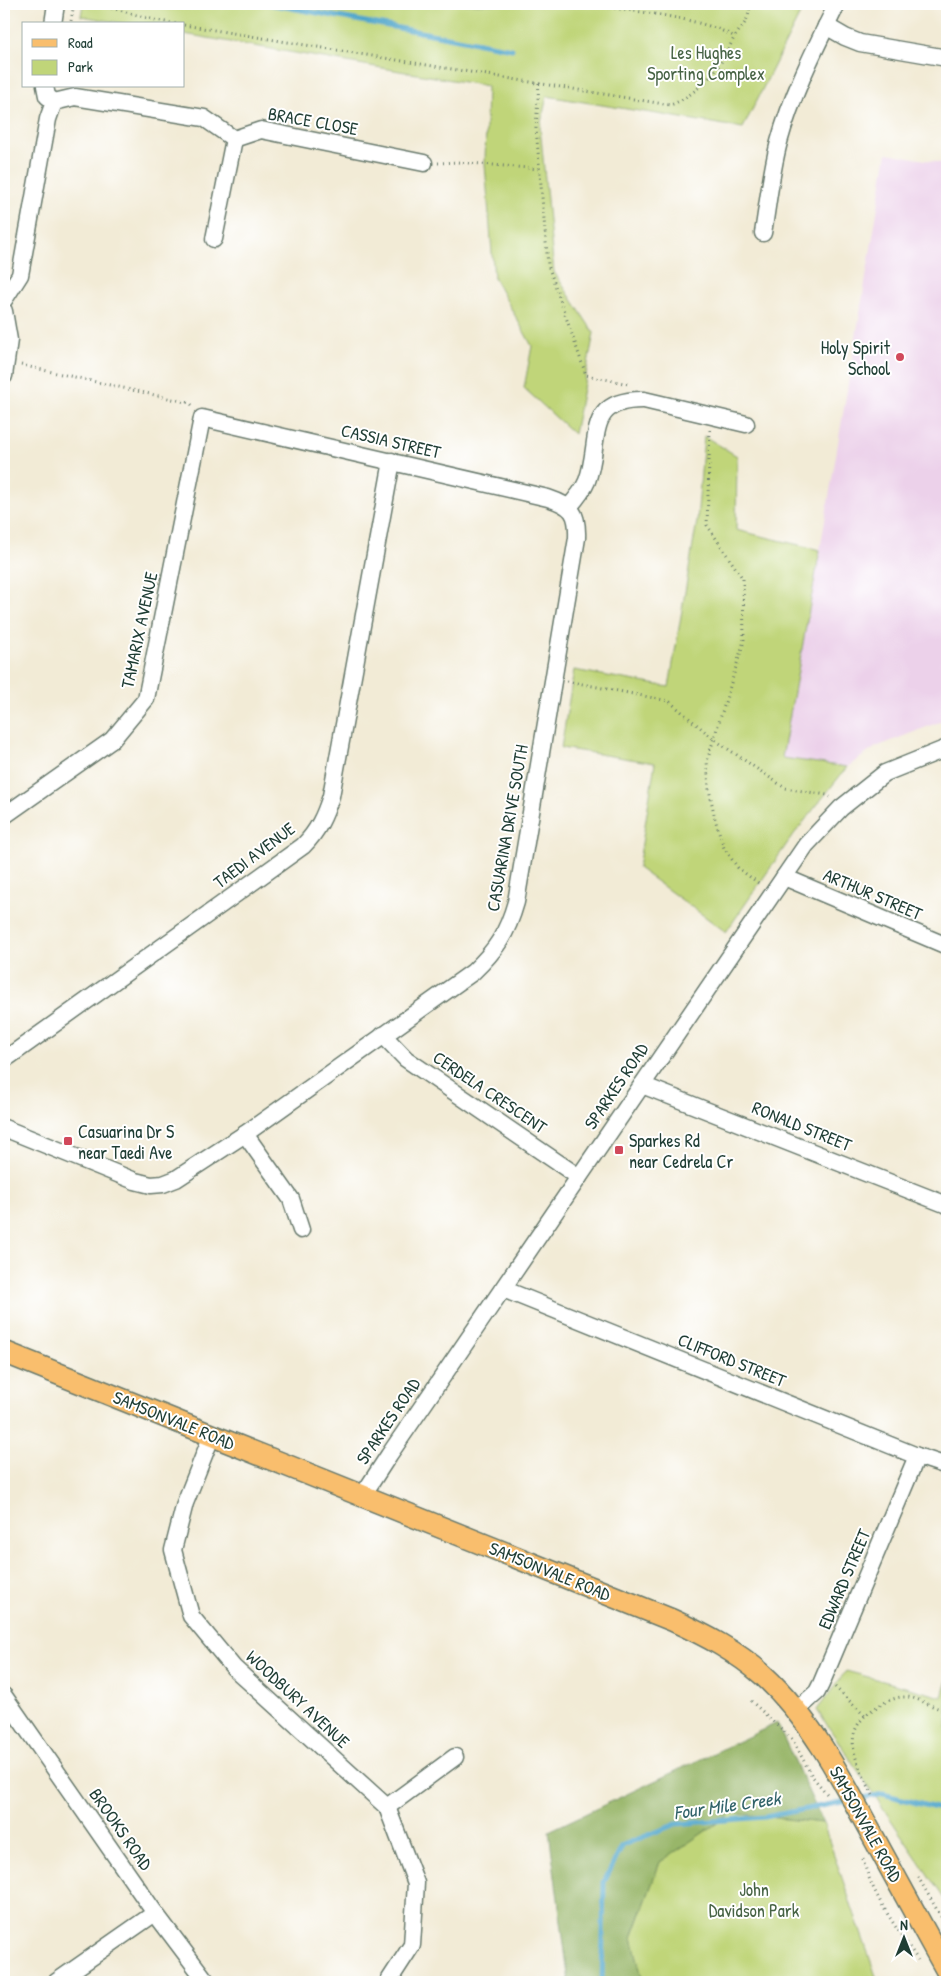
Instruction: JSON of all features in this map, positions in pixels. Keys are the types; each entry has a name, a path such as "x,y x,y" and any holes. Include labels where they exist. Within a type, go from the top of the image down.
{"main road":[{"name":"SAMSONVALE ROAD","path":"4,1352 700,1632 721,1644 762,1674 796,1711 838,1772 868,1846 947,1971"}],"street":[{"path":"52,22 56,4"},
{"path":"763,233 778,144 785,120 837,4"},
{"path":"826,26 845,38 860,43 947,58"},
{"path":"45,88 47,96 54,102"},
{"path":"54,102 75,97 204,118 234,139 214,239"},
{"path":"4,300 20,275 48,118 54,102"},
{"name":"BRACE CLOSE","path":"234,139 261,130 424,163"},
{"path":"4,311 9,340 5,369"},
{"path":"569,507 582,491 587,480 598,425 606,411 617,403 628,400 644,400 746,424"},
{"name":"CASSIA STREET","path":"202,418 548,498 569,507"},
{"name":"TAMARIX AVENUE","path":"4,816 112,740 146,699 202,418"},
{"name":"TAEDI AVENUE","path":"4,1060 304,846 316,833 331,796 392,461"},
{"name":"CASUARINA DRIVE SOUTH","path":"4,1128 135,1181 151,1185 163,1184 176,1179 245,1134 473,972 491,955 510,924 518,893 578,538 576,516 569,507"},
{"name":"SPARKES ROAD","path":"363,1495 806,845 841,808 885,773 947,748"},
{"name":"ARTHUR STREET","path":"784,877 947,946"},
{"name":"CERDELA CRESCENT","path":"383,1035 406,1059 579,1177"},
{"name":"RONALD STREET","path":"642,1085 947,1205"},
{"path":"245,1134 291,1199 301,1230"},
{"name":"CLIFFORD STREET","path":"503,1289 917,1456 947,1466"},
{"name":"WOODBURY AVENUE","path":"212,1436 185,1503 173,1550 191,1616 234,1668 387,1807 416,1884 412,1945 388,1982"},
{"name":"EDWARD STREET","path":"796,1711 816,1692 821,1684 917,1456"},
{"name":"BROOKS ROAD","path":"4,1696 155,1913 207,1982"},
{"path":"387,1807 455,1757"},
{"path":"56,1982 155,1913"}],"path":[{"path":"71,22 74,4"},
{"path":"97,4 166,22"},
{"path":"585,4 688,20 727,33 734,38"},
{"path":"185,25 670,106 688,96 723,60 734,38 748,19 750,4"},
{"path":"539,83 536,128 548,265 586,375 634,386"},
{"path":"424,163 456,162 540,169"},
{"path":"5,369 190,403 202,418"},
{"path":"710,416 707,525 743,579 744,641 707,761 709,780 715,819 724,848 738,868 772,894"},
{"path":"554,678 663,698 676,705 715,740 785,788 827,794 841,808"},
{"path":"833,1684 865,1716"},
{"path":"858,1763 853,1737 856,1725 865,1716 890,1699 907,1697 947,1710"},
{"path":"751,1702 792,1739 817,1783"},
{"path":"868,1846 866,1871 878,1898 921,1965"}],"shaded area":[{"name":"Holy Spirit School","path":"887,153 947,164 947,719 876,747 847,767 782,758 820,550"}],"green space":[{"name":"Les Hughes Sporting Complex","path":"83,4 805,4 743,128 547,96 540,127 554,272 594,333 574,434 524,388 532,346 494,278 485,164 487,86 185,34 185,22 116,22 81,16"},
{"path":"704,436 737,456 736,530 820,550 782,758 847,767 791,838 726,932 638,868 655,763 561,748 574,670 669,687 697,521"},
{"path":"846,1671 942,1697 947,1680 947,1903 817,1710"},
{"path":"777,1723 823,1823 732,1813 660,1862 632,1937 643,1982 569,1982 549,1831"},
{"name":"John Davidson Park","path":"732,1813 823,1823 878,1982 643,1982 632,1938 660,1862"}],"waterway":[{"path":"269,4 512,49"},
{"name":"Four Mile Creek","path":"858,1799 883,1794 947,1811"},
{"name":"Four Mile Creek","path":"602,1982 604,1882 623,1845 676,1824 765,1817 847,1801"}],"place":[{"name":"Holy Spirit School","path":"900,357"},
{"name":"Casuarina Dr S near Taedi Ave","path":"68,1141"},
{"name":"Sparkes Rd near Cedrela Cr","path":"619,1150"}]}
